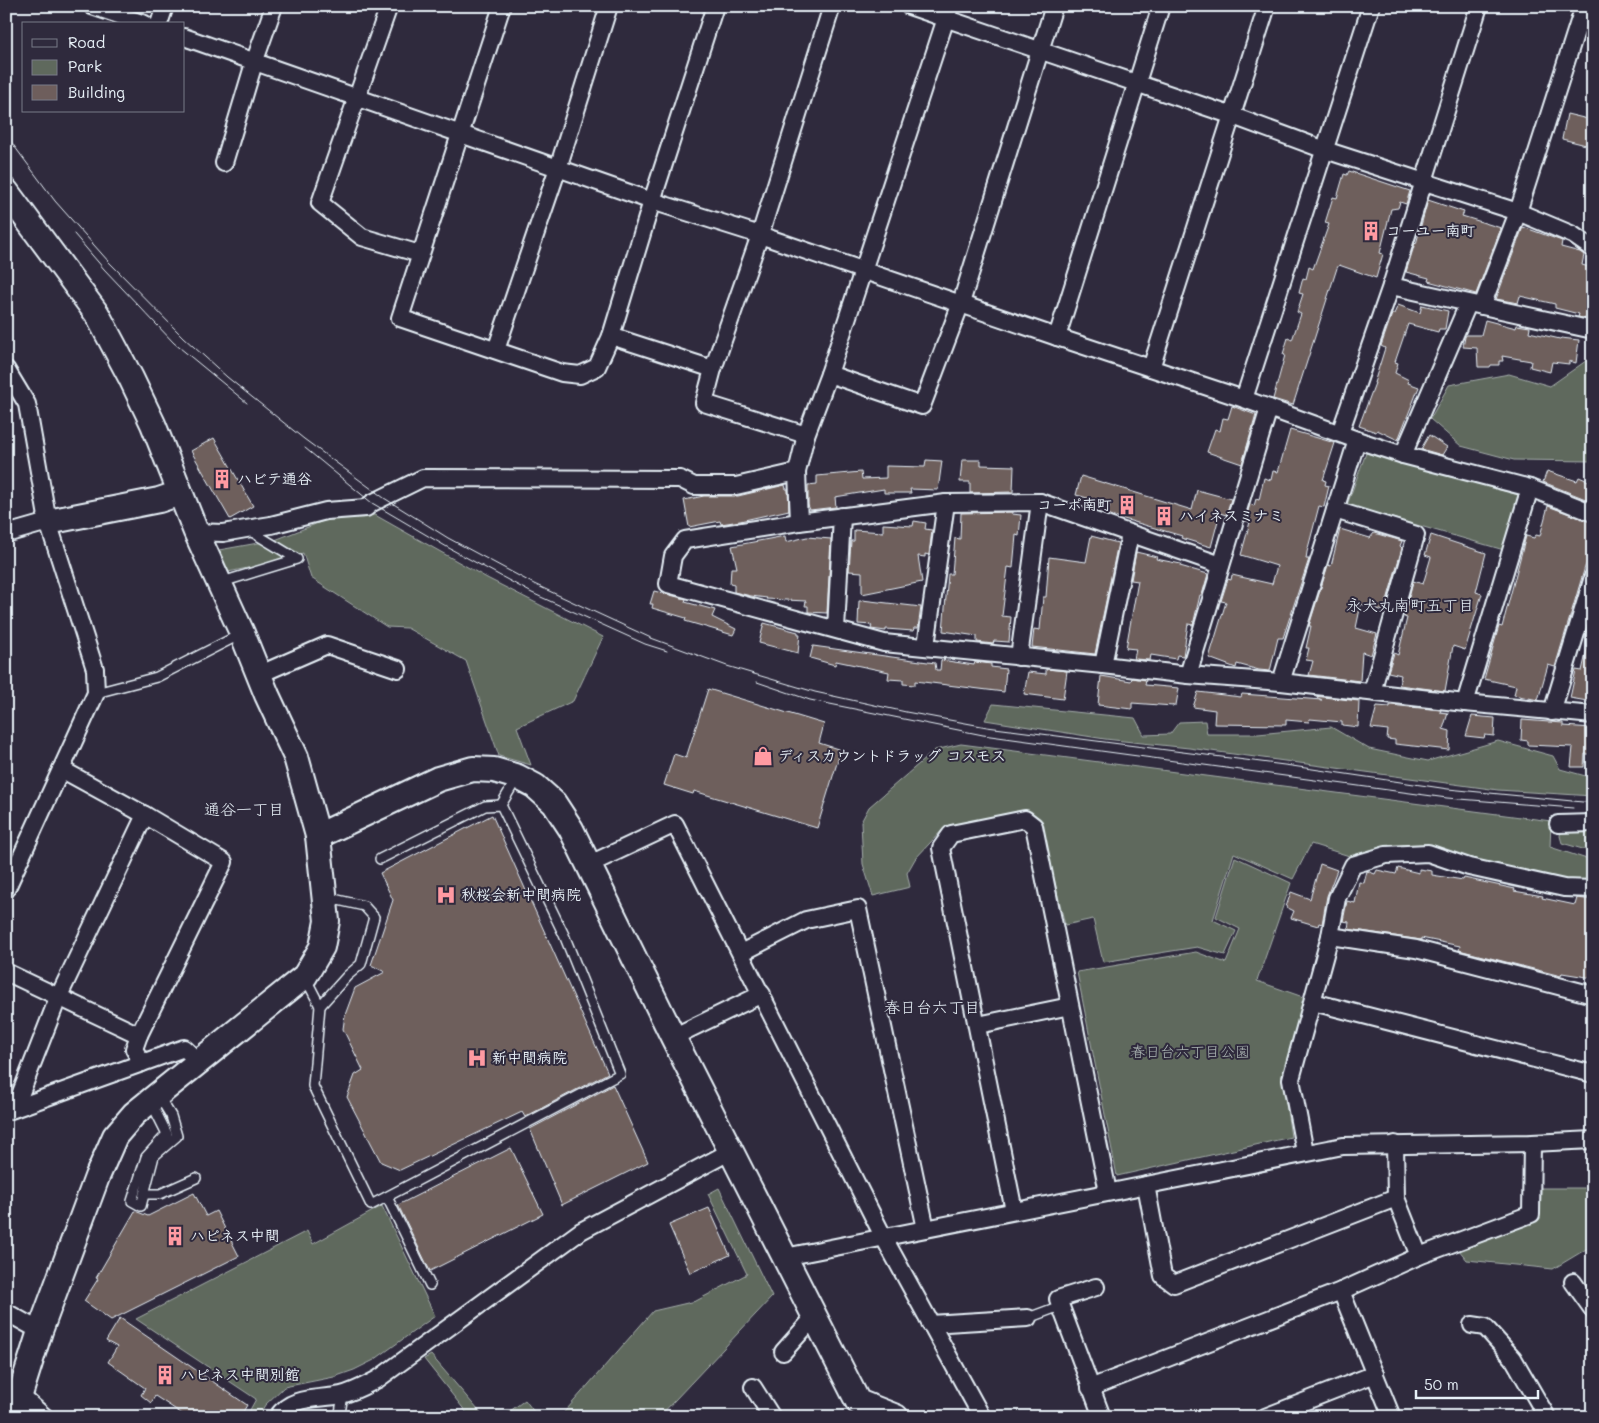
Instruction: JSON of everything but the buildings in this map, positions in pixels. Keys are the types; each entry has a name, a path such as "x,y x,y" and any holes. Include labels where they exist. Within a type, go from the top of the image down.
{"street":[{"path":"92,6 139,22"},
{"path":"160,22 165,6"},
{"path":"224,163 254,62 274,6"},
{"path":"389,6 320,203 362,237 420,254"},
{"path":"502,6 400,318 562,373 580,375 597,367 611,336 715,6"},
{"path":"496,350 558,168 609,6"},
{"path":"806,434 704,403 713,369 760,235 832,6"},
{"path":"909,6 948,13 1039,51 1233,116 1325,150 1518,212 1573,235 1593,249"},
{"path":"829,374 922,406 960,303 1054,6"},
{"path":"1057,337 1161,6"},
{"path":"1151,368 1268,6"},
{"path":"1244,399 1371,6"},
{"path":"1340,433 1390,286 1479,6"},
{"path":"1403,455 1518,212 1584,6"},
{"path":"799,522 797,472 806,434 829,374 948,13"},
{"path":"185,37 652,201 760,235 1244,399 1357,440 1403,455 1530,488 1593,513"},
{"path":"6,191 97,314 135,385 196,532 296,757 318,836 327,921 322,947 305,976 134,1114 115,1136 97,1177 40,1331 17,1406 45,1417"},
{"path":"1390,286 1593,330"},
{"path":"611,336 713,369"},
{"path":"6,369 27,404 48,522 95,669 96,693 6,890"},
{"path":"1188,675 1269,408"},
{"path":"1281,682 1357,440"},
{"path":"196,532 223,532 246,529 272,525 326,511 366,508 372,503 423,478 680,480 694,486 736,486 797,472"},
{"path":"1466,703 1530,488"},
{"path":"6,534 48,522 159,500 180,493"},
{"path":"1221,565 1040,502 946,504 842,516 685,540 673,556 668,584 884,643 1593,715"},
{"path":"1019,657 1040,502"},
{"path":"926,646 946,504"},
{"path":"1335,510 1416,535 1372,692"},
{"path":"836,629 842,516"},
{"path":"1103,665 1130,534"},
{"path":"1552,712 1593,577"},
{"path":"258,675 327,645 398,669"},
{"path":"61,769 224,862 139,1036 134,1049 142,1063"},
{"path":"318,836 438,779 473,769 494,770 518,777 535,786 554,803 571,829 673,1037 858,1402 896,1417"},
{"path":"11,1110 58,998 145,816"},
{"path":"1014,1211 941,848 951,834 1016,820 1025,819 1034,826 1108,1192"},
{"path":"1558,824 1593,823"},
{"path":"588,865 675,824 884,1238 982,1417"},
{"path":"1305,1152 1291,1079 1330,936 1337,898 1353,865 1386,855 1428,853 1478,869 1564,888 1593,889"},
{"path":"741,953 806,920 858,909 926,1229"},
{"path":"1330,936 1416,949 1593,995"},
{"path":"6,972 139,1036"},
{"path":"673,1037 762,994"},
{"path":"1313,1002 1593,1074"},
{"path":"978,1025 1070,1006"},
{"path":"11,1110 184,1048 198,1061"},
{"path":"786,1257 1342,1146 1532,1143 1593,1140"},
{"path":"1090,1388 1340,1291 1419,1256 1531,1214 1532,1143"},
{"path":"1395,1144 1396,1198 1419,1256"},
{"path":"277,1417 282,1409 300,1399 342,1395 356,1390 384,1375 581,1231 611,1213 731,1151"},
{"path":"1146,1185 1163,1276 1174,1284 1396,1198"},
{"path":"1573,1282 1593,1310"},
{"path":"1096,1286 1058,1300 1102,1417"},
{"path":"1340,1291 1376,1374 1392,1417"},
{"path":"6,1312 40,1331"},
{"path":"783,1352 815,1316"},
{"path":"930,1324 1028,1318"},
{"path":"1472,1325 1485,1326 1513,1358 1547,1417"},
{"path":"1265,1417 1376,1374"},
{"path":"753,1387 772,1417"}],"lane":[{"path":"219,583 297,559 246,529"},
{"path":"96,693 157,677 242,634"},
{"path":"501,805 518,777"},
{"path":"380,859 484,806 501,805"},
{"path":"305,976 320,1006 313,1086 371,1205 620,1074 564,935 501,805"},
{"path":"320,1006 347,976 361,964 374,917 364,906 325,897"},
{"path":"154,1098 171,1116 177,1136 154,1156 141,1206 132,1201 146,1157 167,1134 154,1098"},
{"path":"144,1194 160,1194 196,1178"},
{"path":"387,1197 430,1285"},
{"path":"1028,1318 1060,1306"},
{"path":"336,1417 340,1412 342,1395"}],"green space":[{"path":"1593,356 1593,461 1514,460 1461,446 1430,419 1449,385 1509,374 1550,386"},
{"path":"1366,453 1519,495 1504,550 1347,505"},
{"path":"375,515 487,578 603,637 573,701 517,727 531,765 499,756 466,661 407,628 387,627 311,578 303,553 267,564 228,572 219,550 275,540 331,518"},
{"path":"993,704 1135,718 1144,735 1170,734 1179,722 1205,721 1207,734 1258,734 1331,727 1369,749 1428,761 1498,741 1553,756 1560,769 1593,778 1593,796 1498,790 1189,748 1105,739 985,720"},
{"path":"961,744 1551,821 1550,847 1593,861 1593,883 1477,864 1428,849 1359,859 1311,844 1293,879 1234,853 1213,920 1236,931 1225,955 1197,947 1103,962 1093,919 1065,925 1041,824 1027,810 944,828 915,859 907,873 910,887 873,896 863,864 861,822 869,807 935,750"},
{"path":"1561,830 1593,830 1593,852 1562,843"},
{"name":"春日台六丁目公園","path":"1235,857 1291,883 1257,981 1306,998 1282,1077 1291,1137 1117,1176 1077,972 1196,952 1226,963 1240,929 1216,917"},
{"path":"719,1188 772,1297 659,1417 560,1417 653,1311 696,1301 747,1274 708,1194"},
{"path":"1541,1188 1593,1188 1593,1245 1553,1269 1467,1260 1459,1250 1540,1219"},
{"path":"382,1206 435,1316 374,1360 354,1370 334,1377 284,1387 265,1405 258,1417 246,1417 256,1399 136,1319 307,1231 313,1244"},
{"path":"431,1355 484,1417 470,1417 424,1359"},
{"path":"525,1400 538,1417 502,1417"}],"tram line":[{"path":"6,135 55,201 109,262 183,337 227,377 304,439 384,498 448,538 534,584 651,638 727,666 815,692 987,727 1292,766 1448,789 1593,803"},
{"path":"74,234 104,269 174,343 247,403"},
{"path":"305,448 372,503 447,547 532,593 645,644 667,651"},
{"path":"757,682 810,700 983,735 1447,798 1573,808"}],"place":[{"name":"コーユー南町","path":"1371,231"},
{"name":"ハビテ通谷","path":"222,479"},
{"name":"コーポ南町","path":"1127,505"},
{"name":"ハイネスミナミ","path":"1164,516"},
{"name":"ディスカウントドラッグ コスモス","path":"763,756"},
{"name":"秋桜会新中間病院","path":"446,895"},
{"name":"新中間病院","path":"477,1058"},
{"name":"ハピネス中間","path":"175,1236"},
{"name":"ハピネス中間別館","path":"165,1375"}],"district":[{"name":"永犬丸南町五丁目","path":"1410,605"},
{"name":"通谷一丁目","path":"244,809"},
{"name":"春日台六丁目","path":"932,1007"}]}
